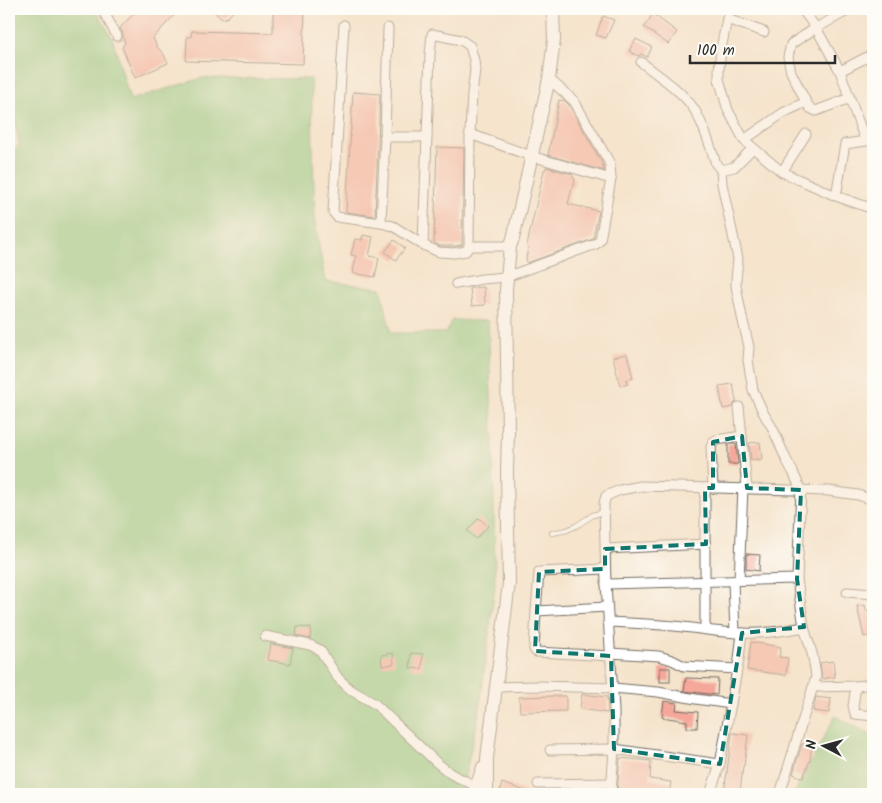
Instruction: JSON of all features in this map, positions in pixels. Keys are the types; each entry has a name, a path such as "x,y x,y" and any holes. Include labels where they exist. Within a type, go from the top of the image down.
{"street":[{"path":"102,9 116,36"},
{"path":"487,794 486,758 509,584 506,277 510,246 549,79 554,40 553,9"},
{"path":"731,9 721,49 719,79 728,110 744,140 782,172 836,196 873,209"},
{"path":"802,9 816,28 840,71 869,140 845,144 836,196"},
{"path":"850,98 816,111 810,108 791,72 788,51 791,44 852,9"},
{"path":"727,19 764,32"},
{"path":"344,25 333,212 336,217 394,226 423,244 439,252 454,253 466,251 469,246 470,134 475,70 470,46 461,40 432,34 423,244"},
{"path":"381,223 388,28"},
{"path":"840,71 873,54"},
{"path":"641,62 671,85 693,108 699,118 716,164 721,170 722,184 738,259 736,280 749,347 748,360 753,390 800,490 797,578 804,627 812,653 816,677 780,794"},
{"path":"456,284 506,277 596,244 600,240 611,180 610,165 574,101 549,79"},
{"path":"744,140 783,113 806,102"},
{"path":"470,134 531,156 611,180"},
{"path":"782,172 806,134"},
{"path":"385,137 427,137"},
{"path":"721,170 734,167 753,148"},
{"path":"469,246 510,246"},
{"path":"710,794 720,764 737,668 736,580 745,488 739,406"},
{"path":"707,629 705,625 705,582 711,447 716,440 742,436"},
{"path":"611,794 614,710 605,569 604,500 606,496 611,493 641,486 829,490 858,495 873,500"},
{"path":"605,549 706,544"},
{"path":"605,569 539,572 535,651 659,656 684,666 737,668"},
{"path":"606,584 797,578"},
{"path":"847,592 873,594"},
{"path":"536,611 607,607"},
{"path":"608,622 675,626 738,633 774,632 804,627"},
{"path":"265,636 310,645 320,650 338,678 350,690 374,704 436,762 475,790 486,758"},
{"path":"813,687 873,684"},
{"path":"856,686 853,706 855,714 873,716"},
{"path":"496,687 613,688 658,692 731,704"},
{"path":"550,750 614,749 720,764"},
{"path":"538,784 612,783"}],"lane":[{"path":"552,533 567,530 593,515 604,512"}],"highlighted area":[{"path":"742,436 747,488 801,490 797,579 804,627 742,633 720,764 614,749 611,656 535,651 539,572 605,569 605,549 706,544 705,488 713,488 713,442"}],"green space":[{"path":"16,9 95,9 112,37 130,100 202,78 311,79 315,222 325,281 381,288 391,333 446,333 452,320 488,321 493,442 495,585 479,713 461,794 9,794 9,159 19,144 9,89 9,67"},
{"path":"835,716 873,736 873,794 794,794"}],"building":[{"path":"143,9 180,9 153,38 168,63 135,78 122,47 125,43 120,28 134,13"},
{"path":"211,9 235,9 228,17 222,19"},
{"path":"273,9 305,9 303,64 186,61 187,37 191,37 192,31 273,33"},
{"path":"653,14 677,32 668,44 644,27"},
{"path":"603,16 614,20 606,38 596,35"},
{"path":"636,39 652,47 647,57 641,54 638,56 629,51"},
{"path":"353,92 380,94 375,216 346,212"},
{"path":"559,100 565,101 569,105 602,163 604,171 548,155"},
{"path":"437,147 464,148 462,245 440,246 434,243"},
{"path":"546,167 572,174 575,181 568,204 599,211 594,237 593,239 527,263 527,245"},
{"path":"363,235 373,237 369,256 379,258 375,277 353,273 356,256 351,255 355,239 362,240"},
{"path":"394,240 405,248 396,260 385,252"},
{"path":"484,287 485,305 472,306 470,288"},
{"path":"627,354 633,378 626,380 628,384 620,386 613,357"},
{"path":"733,384 736,401 733,407 723,409 719,386"},
{"path":"760,442 762,459 751,460 749,443"},
{"path":"728,444 736,444 738,464 728,464"},
{"path":"479,518 488,526 476,539 467,531"},
{"path":"746,554 760,555 759,571 746,569"},
{"path":"865,605 866,611 871,610 873,635 864,637 857,606"},
{"path":"297,627 311,628 310,639 296,636"},
{"path":"751,642 781,647 779,657 788,658 786,675 747,670"},
{"path":"271,644 293,648 290,664 268,660"},
{"path":"393,653 394,664 382,666 381,655"},
{"path":"411,653 423,654 422,669 410,668"},
{"path":"833,661 835,677 822,679 820,663"},
{"path":"660,668 670,668 670,682 660,682"},
{"path":"686,678 718,679 717,695 684,691"},
{"path":"582,694 607,697 608,713 580,709"},
{"path":"566,696 566,711 520,712 519,697"},
{"path":"816,697 831,699 829,713 813,711"},
{"path":"664,701 677,703 676,710 698,712 697,728 687,728 687,721 662,717"},
{"path":"732,733 748,735 744,766 740,793 731,792 731,794 724,794"},
{"path":"802,744 812,746 810,760 803,778 793,774"},
{"path":"620,758 651,761 650,779 671,782 669,794 617,794"},
{"path":"502,783 531,793 531,794 499,794"}]}
